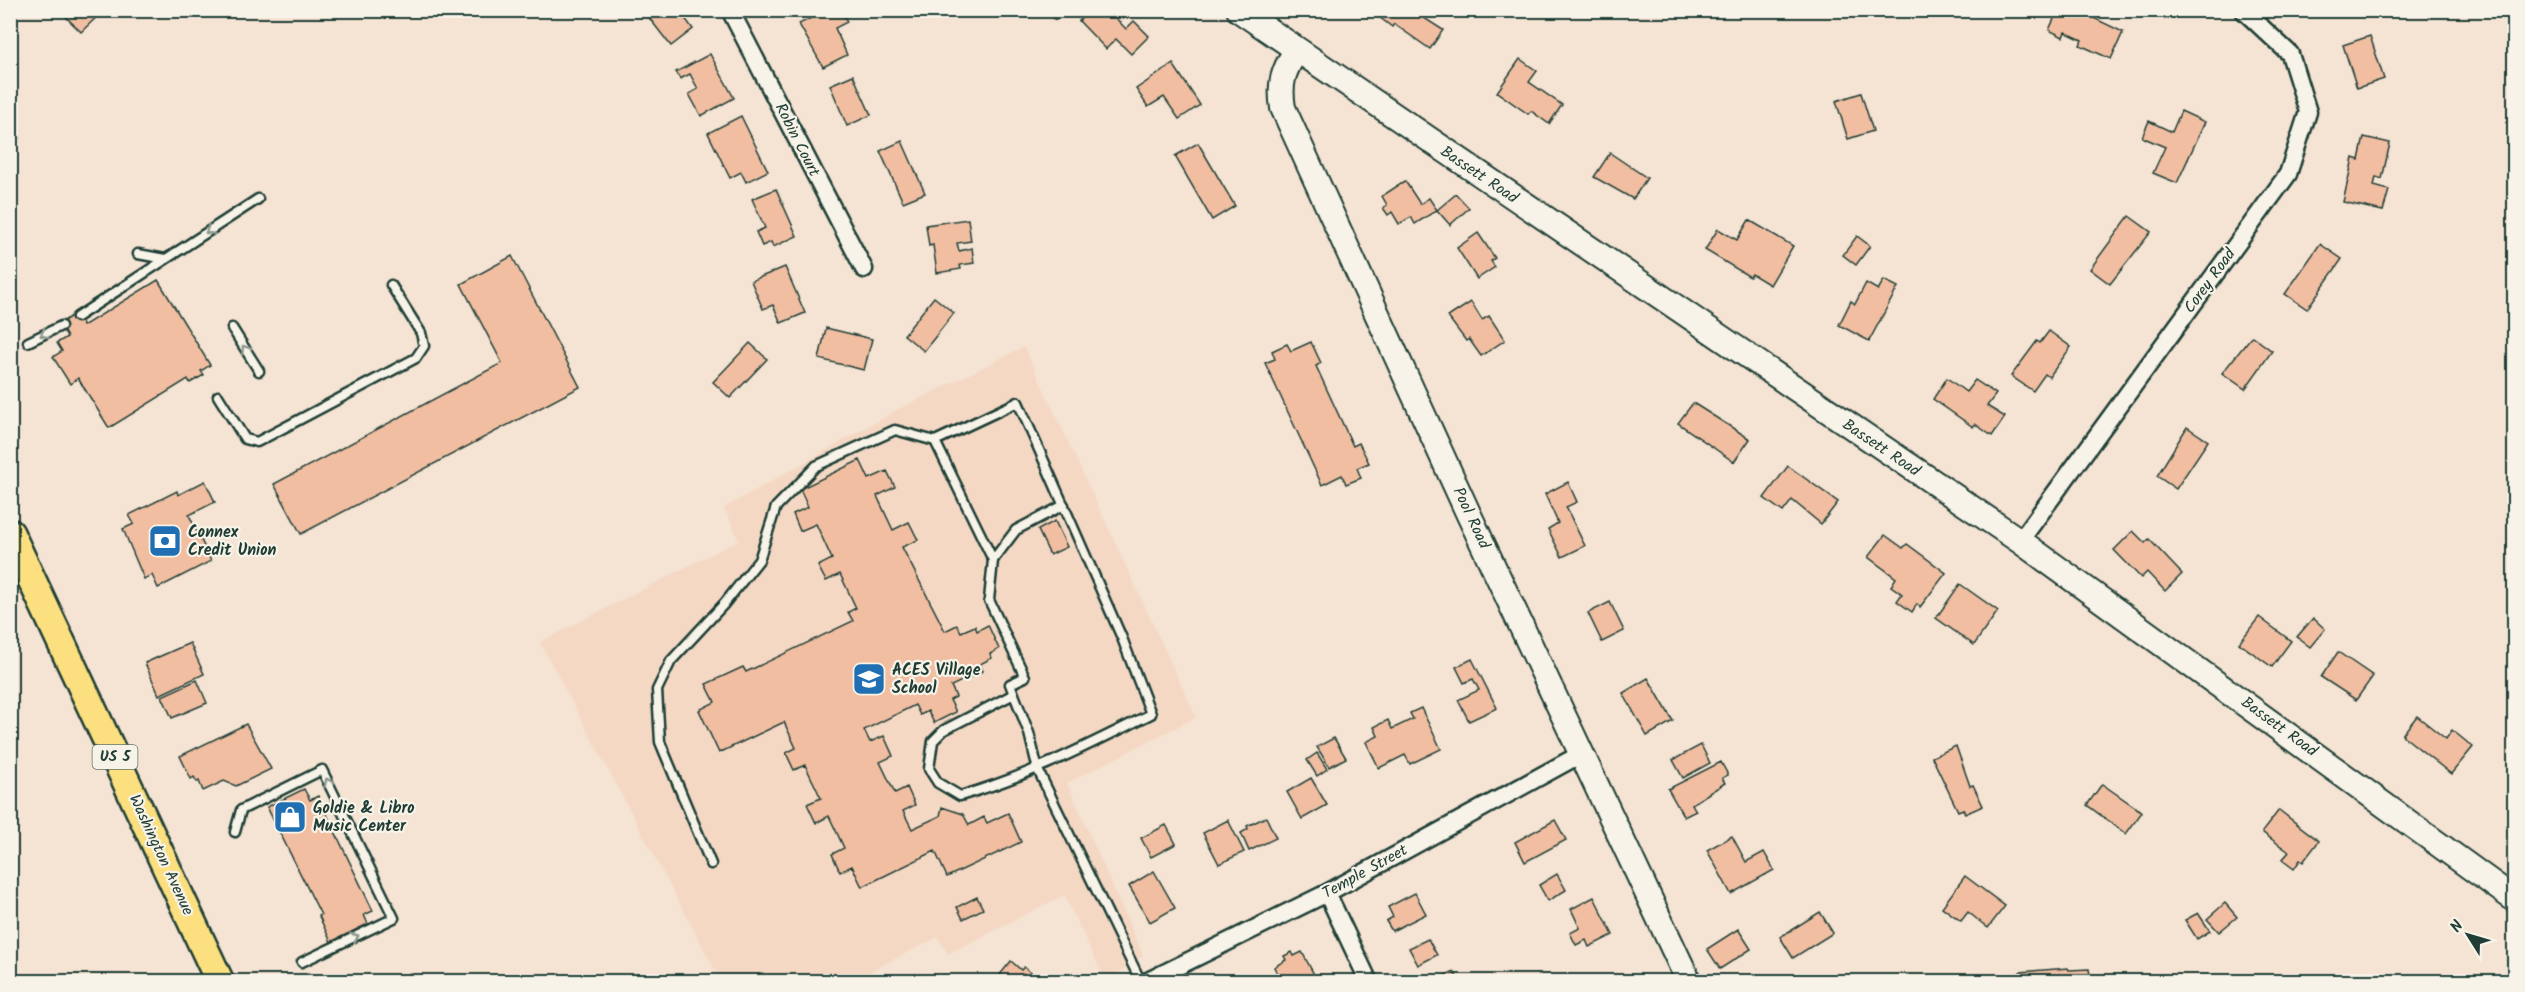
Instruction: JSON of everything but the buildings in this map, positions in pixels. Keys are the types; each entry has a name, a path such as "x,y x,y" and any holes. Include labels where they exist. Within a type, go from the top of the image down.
{"main road":[{"name":"Washington Avenue","path":"10,533 220,981"}],"street":[{"name":"Robin Court","path":"730,10 864,269"},
{"name":"Bassett Road","path":"1239,10 2020,542 2424,831 2514,899"},
{"name":"Corey Road","path":"2020,542 2288,174 2308,112 2290,54 2243,10"},
{"name":"Pool Road","path":"1296,51 1284,70 1280,88 1283,108 1581,754 1689,981"},
{"name":"Temple Street","path":"1146,981 1327,893 1581,754"},
{"path":"1327,893 1369,981"}],"lane":[{"path":"77,317 258,199"},
{"path":"138,254 165,259"},
{"path":"218,396 245,439 257,442 416,358 424,346 421,333 391,285"},
{"path":"28,342 61,326"},
{"path":"232,328 259,370"},
{"path":"711,864 660,742 657,690 671,661 724,604 759,560 776,507 816,466 895,430 935,441 1018,402 1134,669 1151,714 1038,770 960,796 938,783 929,769 933,741 944,730 1014,694"},
{"path":"935,441 993,560 989,600 1026,677 1010,684 1029,733 1038,770 1141,981"},
{"path":"993,560 1016,530 1064,505"},
{"path":"236,832 241,810 322,770 394,918 302,962"}],"shaded area":[{"name":"ACES Village School","path":"1024,347 1196,717 1067,783 1143,955 1106,981 1064,895 948,954 938,937 851,981 721,981 540,642 739,540 724,508 899,409"}],"place":[{"name":"Connex Credit Union","path":"165,541"},
{"name":"ACES Village School","path":"869,679"},
{"name":"Goldie & Libro Music Center","path":"290,817"}]}
